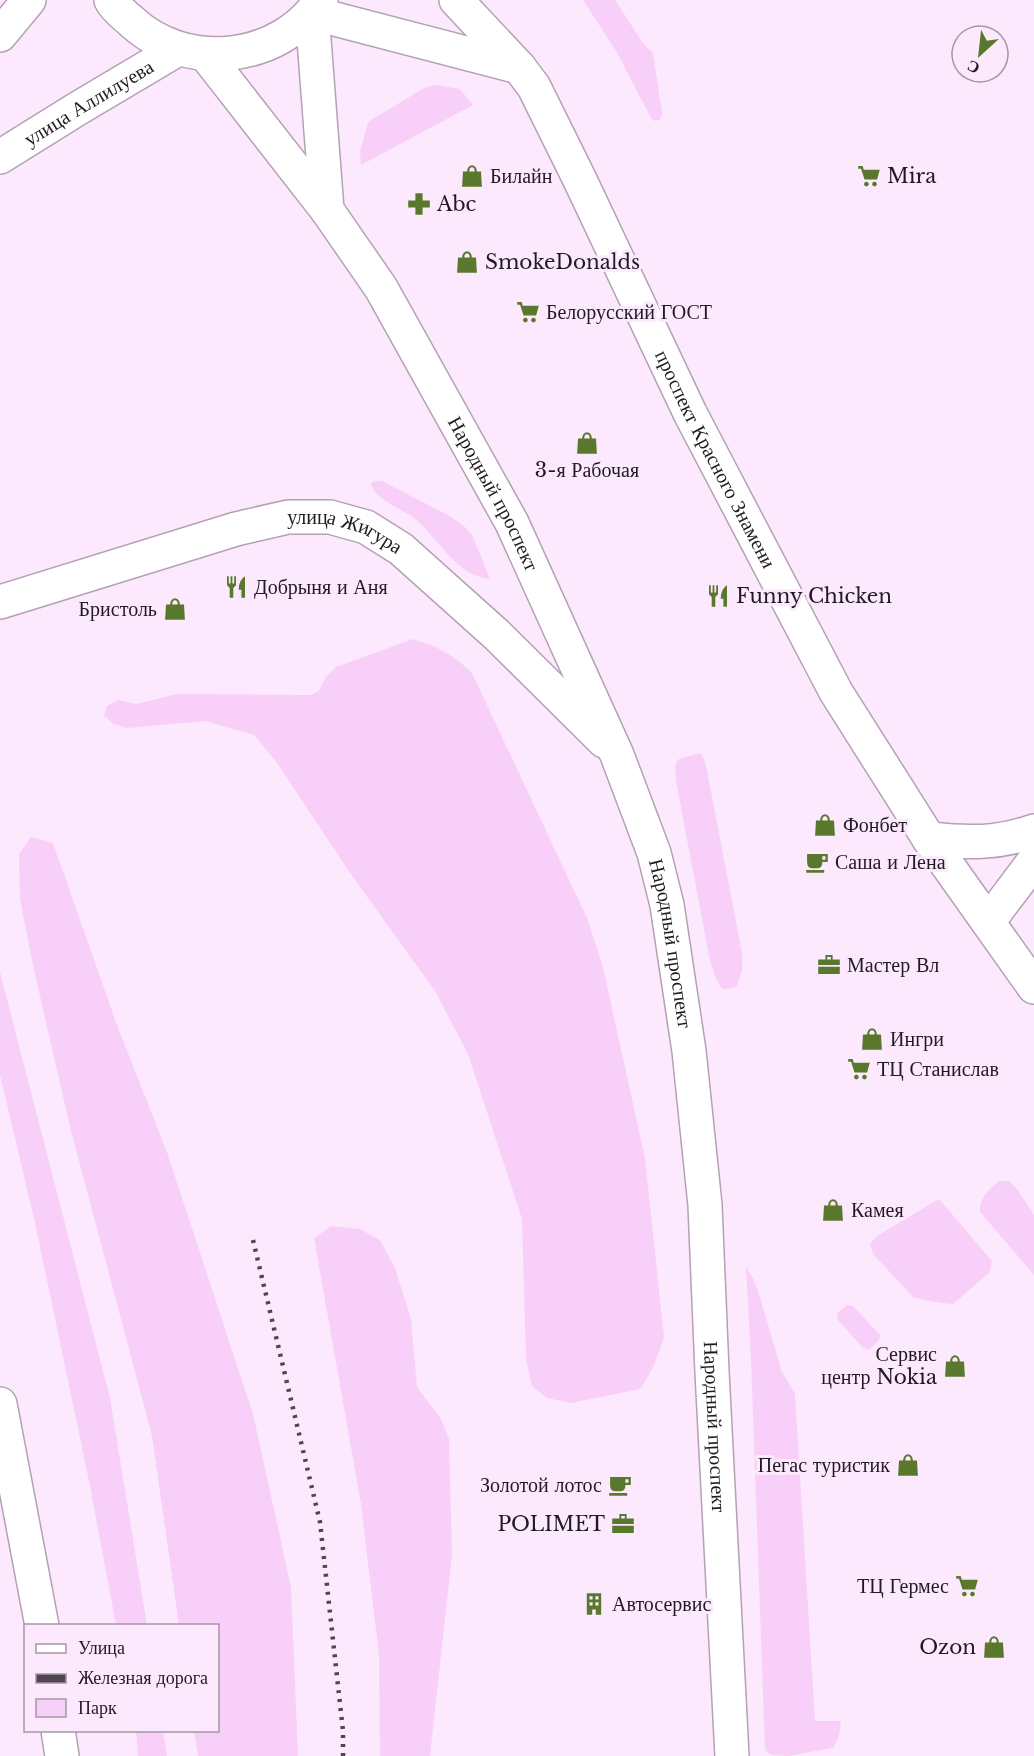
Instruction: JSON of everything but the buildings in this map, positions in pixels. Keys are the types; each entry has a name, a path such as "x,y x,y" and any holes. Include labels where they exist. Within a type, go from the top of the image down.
{"main road":[{"path":"0,35 29,0"},
{"path":"111,0 142,32 192,52 235,54 264,46 290,32 317,6"},
{"name":"проспект Красного Знамени","path":"456,0 519,67 534,87 690,412 836,692 929,839 1034,987"},
{"path":"317,6 519,67"},
{"path":"317,6 327,210"},
{"name":"улица Аллилуева","path":"0,157 77,109 192,52"},
{"name":"Народный проспект","path":"192,52 327,210 381,288 512,523 618,755 654,853 667,904 689,1051 705,1205 732,1756"},
{"name":"улица Жигура","path":"0,602 236,529 288,517 330,517 366,527 401,549 497,635 618,755"},
{"path":"929,839 970,843 1013,838 1034,831"},
{"path":"988,922 1034,861"},
{"path":"0,1404 42,1624"},
{"path":"58,1732 62,1756"}],"green space":[{"path":"583,0 615,0 643,43 653,53 662,113 660,120 655,121 651,118 616,51"},
{"path":"435,85 460,89 473,105 361,165 360,152 368,122 424,88"},
{"path":"382,481 448,515 464,526 472,535 489,579 466,570 414,518 382,499 371,483"},
{"path":"413,639 445,652 472,673 587,918 603,967 645,1158 664,1337 648,1377 640,1389 571,1403 547,1398 532,1386 526,1359 522,1219 468,1054 435,991 350,873 277,763 254,735 205,721 127,728 114,724 104,716 107,706 118,700 136,704 177,694 311,695 319,691 325,678 336,667"},
{"path":"699,753 706,765 742,953 742,971 737,986 732,988 722,989 710,961 676,781 675,765 679,759"},
{"path":"31,837 53,843 117,1025 167,1152 253,1414 291,1587 298,1756 198,1756 194,1732 219,1732 219,1624 179,1624 152,1436 70,1127 32,961 20,899 19,854"},
{"path":"0,972 110,1398 147,1624 116,1624 90,1486 35,1223 0,1075"},
{"path":"999,1181 1009,1181 1034,1215 1034,1275 980,1212 983,1198"},
{"path":"940,1200 992,1261 990,1272 953,1304 913,1297 873,1254 870,1244 877,1236"},
{"path":"331,1226 360,1229 380,1240 395,1268 411,1319 417,1387 441,1419 449,1439 452,1555 430,1756 380,1756 379,1655 361,1504 314,1238"},
{"path":"746,1267 759,1294 782,1372 795,1394 815,1721 841,1721 839,1736 833,1748 788,1756 771,1755 765,1750"},
{"path":"847,1305 853,1306 880,1335 879,1340 869,1350 863,1348 838,1320 837,1313"},
{"path":"136,1732 163,1732 167,1756 138,1756"}],"railway":[{"path":"253,1240 320,1522 343,1731 343,1756"}],"place":[{"name":"Билайн","path":"472,176"},
{"name":"Mira","path":"869,176"},
{"name":"Abc","path":"419,204"},
{"name":"SmokeDonalds","path":"467,262"},
{"name":"Белорусский ГОСТ","path":"528,312"},
{"name":"3-я Рабочая","path":"587,443"},
{"name":"Добрыня и Аня","path":"236,587"},
{"name":"Funny Chicken","path":"718,596"},
{"name":"Бристоль","path":"175,609"},
{"name":"Фонбет","path":"825,825"},
{"name":"Саша и Лена","path":"817,862"},
{"name":"Мастер Вл","path":"829,965"},
{"name":"Ингри","path":"872,1039"},
{"name":"ТЦ Станислав","path":"859,1069"},
{"name":"Камея","path":"833,1210"},
{"name":"Сервис центр Nokia","path":"955,1366"},
{"name":"Пегас туристик","path":"908,1465"},
{"name":"Золотой лотос","path":"620,1485"},
{"name":"POLIMET","path":"623,1524"},
{"name":"ТЦ Гермес","path":"967,1586"},
{"name":"Автосервис","path":"594,1604"},
{"name":"Ozon","path":"994,1647"}]}
